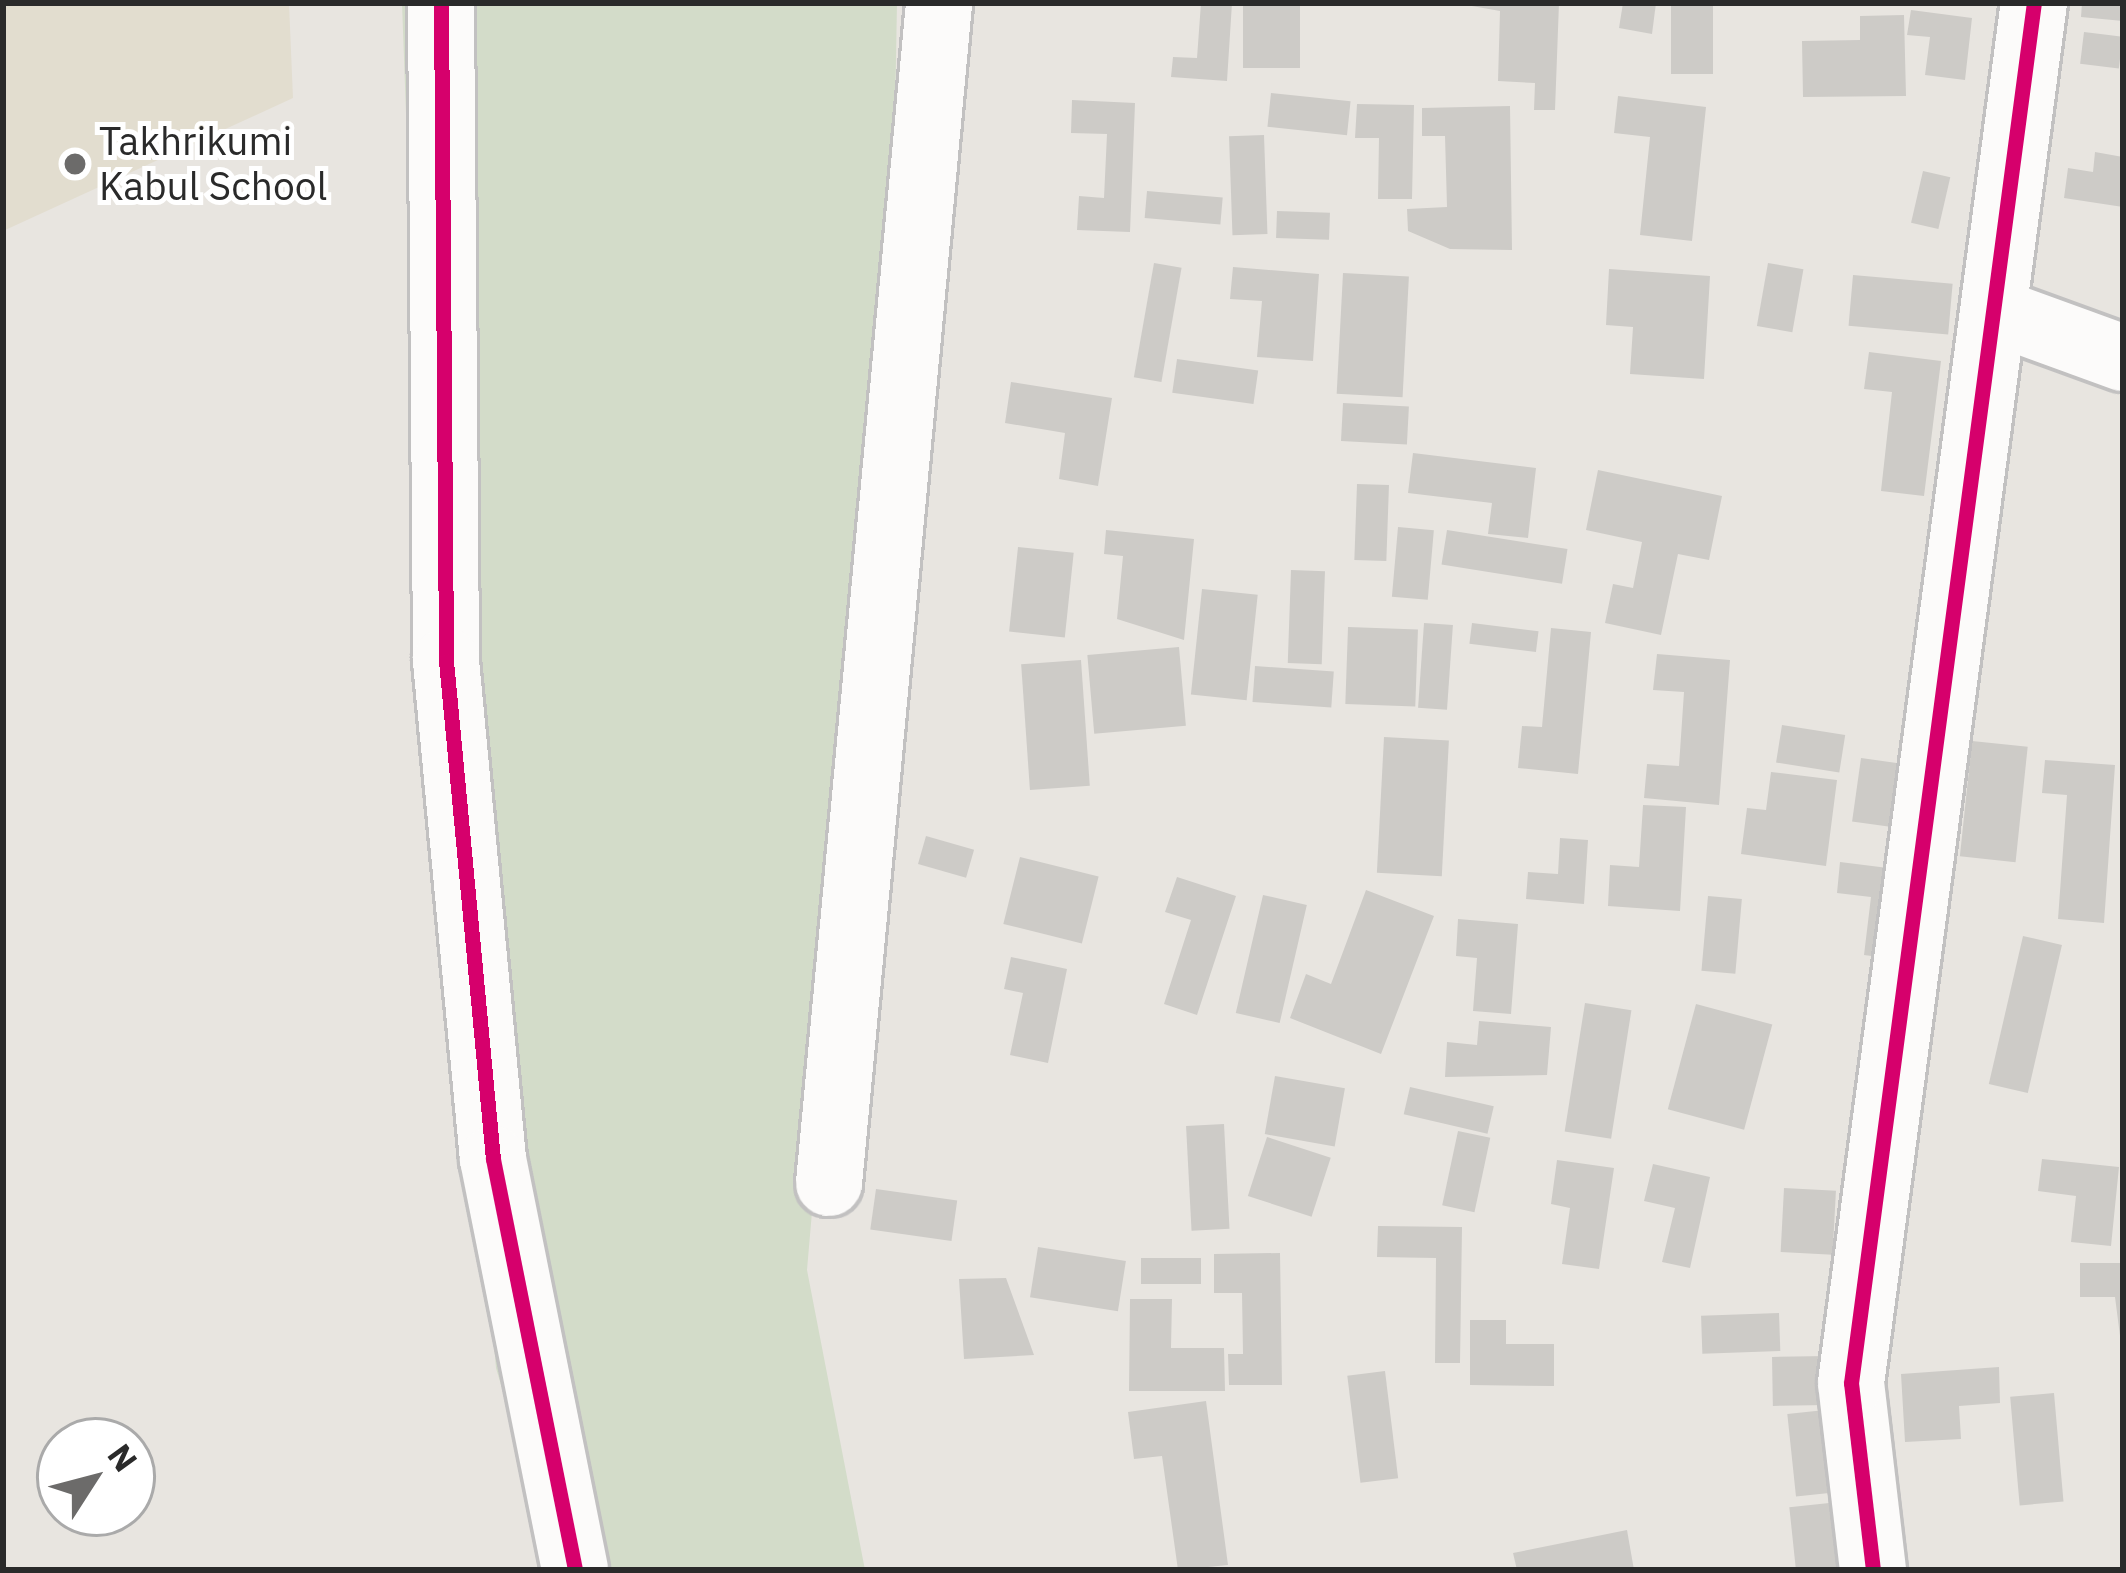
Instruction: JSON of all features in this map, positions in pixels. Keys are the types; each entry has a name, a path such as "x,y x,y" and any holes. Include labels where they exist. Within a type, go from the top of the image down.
{"street":[{"path":"441,3 446,661 493,1159 575,1570"},
{"path":"829,1183 939,3"},
{"path":"1873,1570 1851,1383 2034,3"},
{"path":"1994,311 2123,358"}],"shaded area":[{"name":"Takhrikumi Kabul School","path":"3,3 289,3 293,98 3,231"}],"green space":[{"path":"402,3 897,3 892,284 807,1270 865,1570 556,1570 496,1368 419,472"}],"building":[{"path":"1201,3 1232,3 1227,81 1171,77 1173,57 1197,58"},
{"path":"1243,3 1300,3 1300,68 1243,68"},
{"path":"1455,3 1559,3 1555,110 1534,110 1535,83 1498,81 1500,11"},
{"path":"1623,3 1656,3 1652,34 1619,28"},
{"path":"1671,3 1713,3 1713,74 1671,74"},
{"path":"2082,3 2123,3 2123,21 2081,17"},
{"path":"1911,10 1972,18 1965,80 1925,75 1930,37 1907,35"},
{"path":"1904,15 1906,96 1803,97 1802,41 1860,40 1860,16"},
{"path":"2084,32 2123,37 2119,69 2080,64"},
{"path":"1271,93 1351,101 1347,135 1267,127"},
{"path":"1618,96 1706,107 1692,241 1640,235 1650,137 1614,133"},
{"path":"1072,100 1135,103 1130,232 1077,230 1079,196 1104,198 1107,134 1071,133"},
{"path":"1357,104 1414,105 1412,199 1378,199 1379,138 1355,138"},
{"path":"1510,106 1512,250 1450,249 1408,231 1407,209 1447,207 1445,136 1422,136 1422,108"},
{"path":"1264,135 1267,234 1232,235 1229,136"},
{"path":"2095,152 2123,157 2123,207 2064,198 2068,168 2093,172"},
{"path":"1923,171 1950,177 1938,229 1911,223"},
{"path":"1147,191 1223,198 1220,225 1145,218"},
{"path":"1277,211 1330,213 1329,240 1276,238"},
{"path":"1154,263 1182,268 1161,382 1134,377"},
{"path":"1768,263 1803,269 1792,332 1757,326"},
{"path":"1233,267 1319,274 1313,361 1257,357 1262,301 1230,299"},
{"path":"1609,269 1710,276 1704,379 1630,374 1633,327 1606,325"},
{"path":"1343,273 1409,276 1403,397 1337,394"},
{"path":"1853,275 1953,284 1948,335 1849,326"},
{"path":"1869,352 1941,361 1924,496 1881,491 1892,392 1864,389"},
{"path":"1177,359 1258,370 1253,404 1172,393"},
{"path":"1011,382 1112,398 1098,486 1059,479 1065,433 1005,423"},
{"path":"1343,403 1409,406 1407,444 1341,441"},
{"path":"1413,453 1536,468 1528,538 1488,534 1492,503 1408,493"},
{"path":"1598,470 1722,496 1709,560 1678,554 1661,635 1605,623 1613,584 1633,588 1642,542 1586,530"},
{"path":"1357,484 1389,485 1386,561 1354,560"},
{"path":"1398,527 1434,530 1428,600 1392,597"},
{"path":"1106,530 1194,539 1184,640 1117,619 1123,556 1104,554"},
{"path":"1447,530 1567,549 1562,584 1442,565"},
{"path":"1018,547 1074,553 1065,637 1009,632"},
{"path":"1291,570 1325,571 1322,664 1288,663"},
{"path":"1202,589 1258,595 1247,700 1191,694"},
{"path":"1424,623 1453,625 1447,710 1418,708"},
{"path":"1472,623 1539,631 1536,652 1469,644"},
{"path":"1348,627 1418,629 1415,706 1345,704"},
{"path":"1551,628 1591,632 1578,774 1518,768 1522,726 1542,727"},
{"path":"1179,647 1186,726 1094,734 1087,655"},
{"path":"1657,654 1730,660 1719,805 1644,798 1647,764 1679,766 1684,692 1653,690"},
{"path":"1081,660 1090,786 1030,790 1021,664"},
{"path":"1255,666 1334,672 1331,707 1252,702"},
{"path":"1782,725 1845,735 1839,773 1776,763"},
{"path":"1384,737 1449,740 1442,876 1377,873"},
{"path":"1972,741 2028,747 2016,862 1960,856"},
{"path":"1861,758 1913,765 1905,829 1852,821"},
{"path":"2045,760 2115,765 2104,923 2058,919 2067,795 2042,793"},
{"path":"1771,772 1837,780 1826,866 1741,854 1747,808 1766,810"},
{"path":"1643,805 1686,807 1680,911 1608,906 1610,865 1639,867"},
{"path":"926,836 974,850 966,878 918,864"},
{"path":"1560,838 1588,840 1584,904 1526,899 1528,872 1558,874"},
{"path":"1020,857 1099,877 1082,944 1003,924"},
{"path":"1840,862 1904,870 1894,959 1864,955 1871,897 1837,893"},
{"path":"1177,877 1236,896 1197,1015 1164,1004 1191,920 1165,912"},
{"path":"1366,890 1434,916 1381,1054 1290,1018 1306,974 1331,984"},
{"path":"1263,895 1307,905 1280,1023 1236,1013"},
{"path":"1708,896 1742,899 1735,974 1701,971"},
{"path":"1458,919 1518,924 1511,1014 1473,1011 1477,958 1456,956"},
{"path":"2023,936 2062,945 2028,1093 1989,1084"},
{"path":"1011,957 1067,969 1048,1063 1010,1055 1023,993 1004,989"},
{"path":"1585,1003 1631,1010 1611,1139 1565,1131"},
{"path":"1696,1004 1772,1024 1744,1130 1668,1109"},
{"path":"1479,1021 1551,1027 1547,1075 1445,1077 1447,1042 1477,1045"},
{"path":"1275,1076 1345,1088 1335,1146 1265,1134"},
{"path":"1410,1087 1494,1106 1487,1134 1404,1114"},
{"path":"1224,1124 1229,1229 1192,1231 1186,1126"},
{"path":"1458,1131 1490,1138 1474,1212 1442,1205"},
{"path":"1267,1137 1331,1158 1312,1217 1248,1196"},
{"path":"2042,1159 2119,1167 2111,1246 2071,1242 2076,1196 2038,1191"},
{"path":"1557,1160 1614,1168 1599,1269 1562,1264 1570,1208 1551,1204"},
{"path":"1653,1164 1710,1177 1690,1268 1662,1262 1675,1208 1644,1201"},
{"path":"1784,1188 1836,1191 1833,1255 1781,1252"},
{"path":"876,1189 957,1200 951,1241 870,1230"},
{"path":"1378,1226 1462,1227 1460,1363 1435,1363 1436,1258 1377,1257"},
{"path":"1038,1247 1126,1261 1118,1311 1030,1297"},
{"path":"1280,1253 1282,1385 1229,1385 1228,1354 1243,1354 1242,1293 1214,1293 1214,1254"},
{"path":"1141,1258 1201,1258 1201,1284 1141,1284"},
{"path":"2080,1263 2123,1263 2123,1359 2115,1297 2080,1297"},
{"path":"1006,1278 1034,1355 964,1359 959,1279"},
{"path":"1130,1299 1172,1299 1171,1348 1224,1348 1225,1391 1129,1391"},
{"path":"1779,1313 1780,1351 1702,1354 1701,1316"},
{"path":"1470,1320 1506,1320 1506,1344 1554,1344 1554,1386 1470,1385"},
{"path":"1827,1356 1828,1405 1773,1406 1772,1357"},
{"path":"1999,1367 2000,1403 1959,1406 1961,1439 1905,1442 1901,1374"},
{"path":"1385,1371 1398,1478 1360,1483 1347,1376"},
{"path":"2054,1393 2063,1502 2020,1505 2010,1397"},
{"path":"1206,1401 1228,1565 1178,1570 1162,1456 1134,1459 1128,1412"},
{"path":"1844,1408 1853,1491 1796,1497 1787,1414"},
{"path":"1848,1501 1855,1570 1796,1570 1789,1507"},
{"path":"1627,1530 1634,1570 1517,1570 1513,1553"}],"cycle path":[{"path":"441,3 446,661 493,1159 575,1570"},
{"path":"1873,1570 1851,1383 2034,3"}],"place":[{"name":"Takhrikumi Kabul School","path":"75,164"}]}
